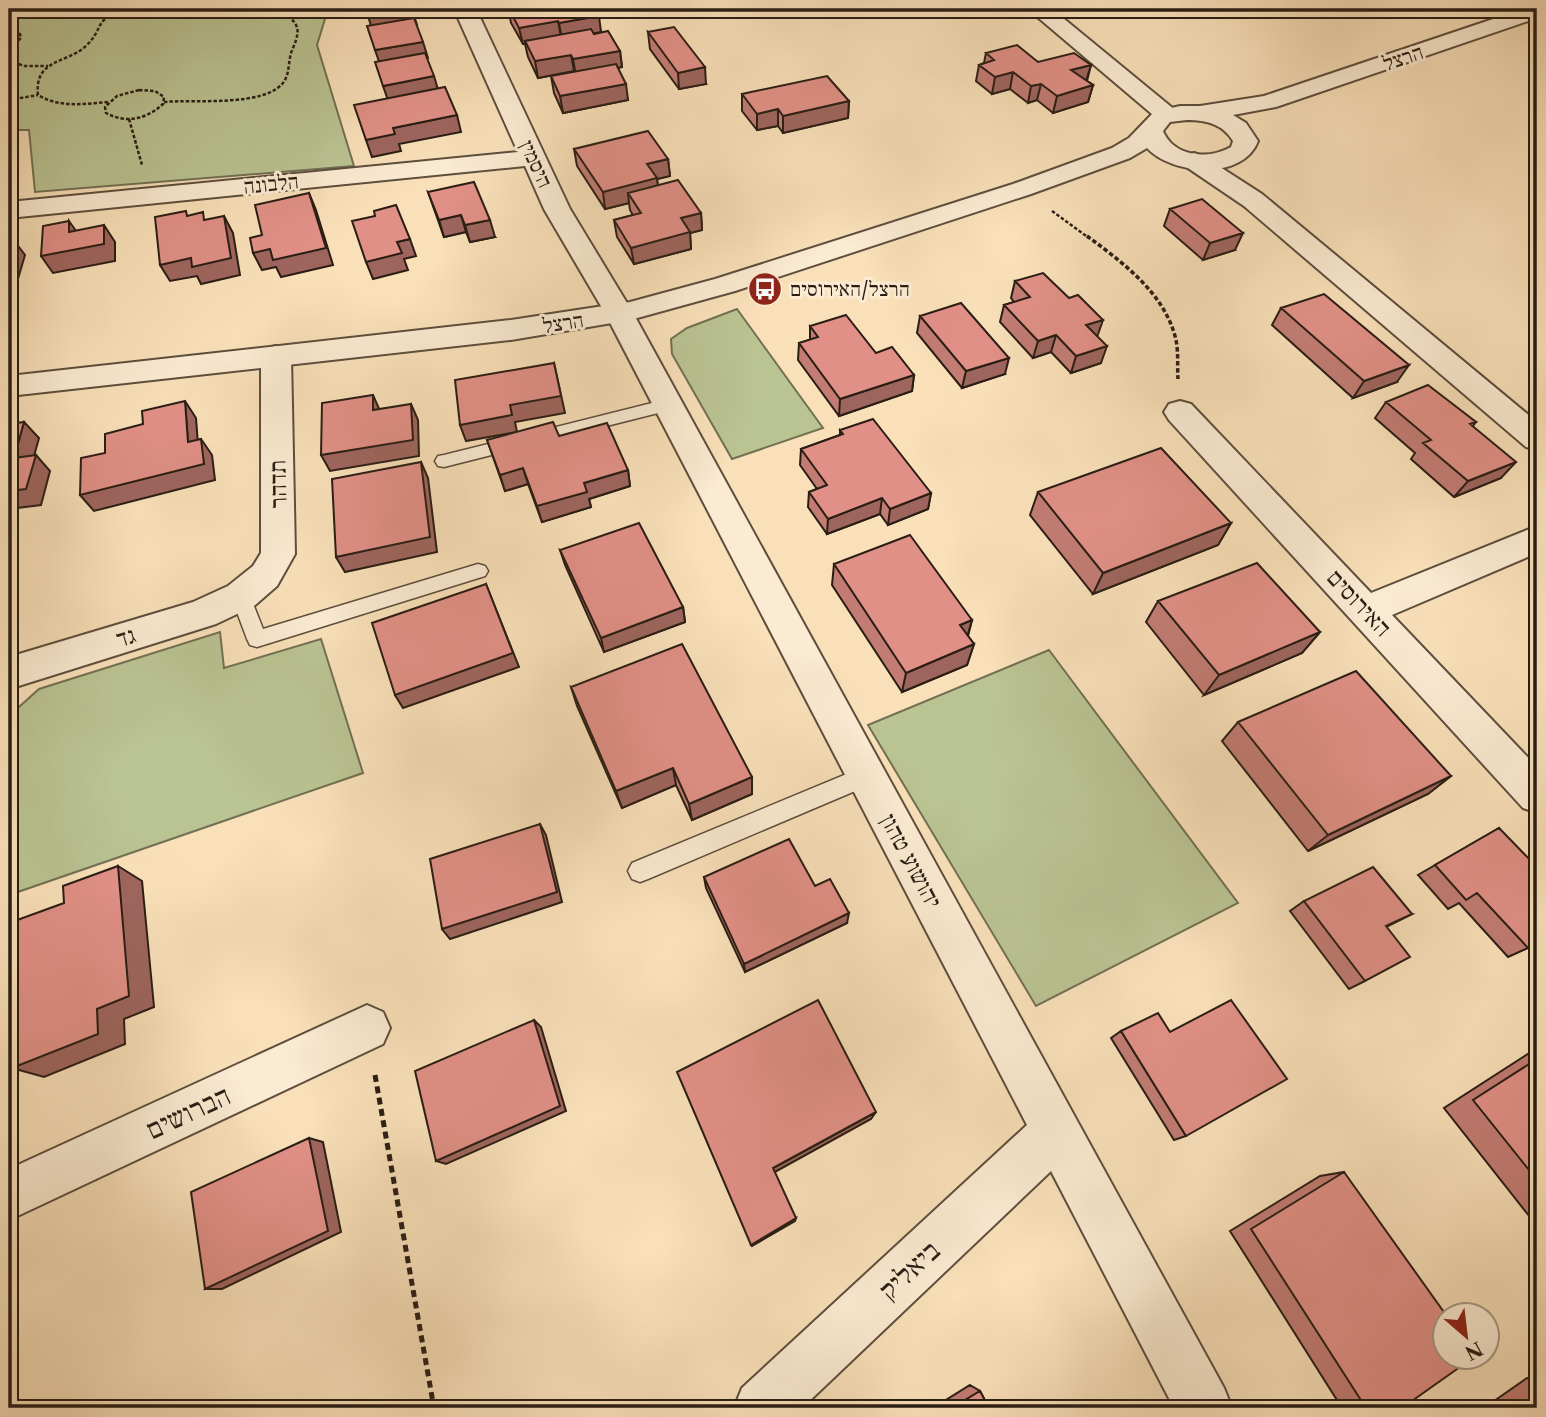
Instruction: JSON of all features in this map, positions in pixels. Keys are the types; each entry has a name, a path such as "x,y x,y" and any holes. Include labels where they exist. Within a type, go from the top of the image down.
{"street":[{"name":"היסמין","path":"465,9 557,209 619,313"},
{"path":"1039,9 1159,122 1151,137 1161,149 1190,161 1253,200 1537,439"},
{"name":"הרצל","path":"9,387 535,327 619,313 701,292 1096,163 1132,146 1159,122 1268,102 1537,11"},
{"path":"1268,102 1254,117 1244,142 1248,174 1270,214"},
{"path":"1201,113 1227,122 1244,142"},
{"name":"הרצל","path":"1096,163 1139,158 1223,161 1235,157 1244,142"},
{"name":"הלבונה","path":"9,210 533,158"},
{"name":"יהושוע טהון","path":"619,313 1204,1408"},
{"name":"תדהר","path":"241,596 265,576 278,554 276,356"},
{"name":"האירוסים","path":"1180,412 1537,795"},
{"path":"1366,611 1537,539"},
{"name":"גד","path":"9,673 203,614 241,596"},
{"name":"הברושים","path":"9,1195 367,1028"},
{"name":"ביאליק","path":"762,1408 1056,1132"}],"lane":[{"path":"444,461 668,405"},
{"path":"241,596 257,639 478,571"},
{"path":"640,871 866,776"}],"path":[{"path":"9,19 32,9"},
{"path":"38,96 35,84 39,75 49,66 86,46 102,21 120,9"},
{"path":"158,9 203,9"},
{"path":"108,102 104,109 108,115 130,119 152,113 164,102 187,98 216,102 255,97 282,85 287,77 287,62 298,40 300,29 296,20 280,9 255,13 232,9"},
{"path":"797,9 864,13 900,9"},
{"path":"9,29 20,34 21,38 9,50"},
{"path":"9,59 23,66 49,66"},
{"path":"9,100 38,96 47,101 72,104 108,102 121,94 144,90 161,93 164,102"},
{"path":"130,119 150,196"},
{"path":"1022,189 1126,267 1160,304 1175,334 1180,412"},
{"path":"367,1028 434,1408"}],"green space":[{"path":"9,9 328,9 317,45 354,166 35,192 29,130 9,130"},
{"path":"737,309 823,428 732,459 672,354 671,339 687,328"},
{"path":"220,632 224,668 321,639 363,773 9,895 9,716 39,689"},
{"path":"1049,650 1238,903 1036,1006 868,725"}],"building":[{"path":"365,9 410,9 368,16"},
{"path":"509,9 595,9 599,16 519,28"},
{"path":"414,18 423,42 375,50 367,26"},
{"path":"674,27 705,67 678,73 648,32"},
{"path":"591,29 594,34 608,31 620,51 573,59 571,55 535,61 525,41"},
{"path":"1017,45 1038,62 1074,53 1091,65 1071,70 1093,85 1057,96 1041,84 1031,86 1013,72 995,77 979,65 994,60 986,53"},
{"path":"425,53 434,76 383,86 375,62"},
{"path":"616,64 626,84 560,96 551,76"},
{"path":"827,76 849,101 783,116 778,109 757,114 742,94"},
{"path":"445,87 457,115 393,128 395,134 366,140 354,105"},
{"path":"648,131 668,159 647,164 657,178 603,192 574,149"},
{"path":"678,180 701,213 681,218 690,232 631,248 614,220 641,213 628,193"},
{"path":"474,182 490,220 465,225 461,215 439,220 428,192"},
{"path":"309,193 326,248 273,260 270,249 253,253 250,238 262,235 255,205"},
{"path":"1202,199 1243,233 1210,243 1170,209"},
{"path":"396,205 410,239 397,242 402,253 366,262 352,221 375,216 374,211"},
{"path":"186,211 187,216 203,212 204,220 224,216 231,258 192,267 191,258 160,265 155,217"},
{"path":"69,221 69,232 104,225 104,244 41,256 43,226"},
{"path":"1043,273 1069,298 1078,295 1103,320 1086,325 1107,346 1076,356 1056,335 1038,341 1004,305 1030,297 1015,281"},
{"path":"1324,294 1409,365 1364,381 1281,308"},
{"path":"961,303 1009,358 966,371 920,316"},
{"path":"846,315 876,353 892,347 914,375 840,399 799,343 818,337 810,326"},
{"path":"554,363 561,396 510,405 512,415 460,425 455,380"},
{"path":"1428,385 1476,422 1470,424 1516,462 1468,481 1423,443 1431,440 1386,402"},
{"path":"373,395 373,410 411,404 413,440 321,455 322,403"},
{"path":"185,401 188,442 201,439 204,464 80,495 81,458 105,453 105,434 143,424 142,411"},
{"path":"873,419 931,493 890,509 882,498 828,519 809,492 827,485 801,449 843,434 840,430"},
{"path":"24,422 14,458 36,455 26,489 9,491 9,424"},
{"path":"553,422 559,436 607,423 628,470 584,483 587,492 537,506 523,468 500,475 487,440"},
{"path":"1161,448 1231,523 1103,573 1038,492"},
{"path":"421,462 430,537 336,557 332,479"},
{"path":"639,523 683,607 601,638 560,550"},
{"path":"910,535 972,620 960,625 974,644 906,673 834,564"},
{"path":"1257,563 1320,632 1219,675 1158,601"},
{"path":"486,584 513,653 395,695 372,623"},
{"path":"682,644 752,777 689,804 673,768 616,791 571,687"},
{"path":"1356,671 1451,776 1328,835 1238,722"},
{"path":"540,824 557,892 442,929 430,859"},
{"path":"1499,828 1537,867 1537,942 1528,948 1477,893 1466,900 1435,865"},
{"path":"789,839 815,886 830,879 849,913 744,964 704,877"},
{"path":"118,866 129,996 97,1009 98,1034 12,1068 9,923 64,903 63,886"},
{"path":"1373,867 1412,914 1386,926 1410,957 1365,981 1304,901"},
{"path":"818,1000 876,1112 773,1168 796,1218 751,1245 677,1072"},
{"path":"1231,1000 1287,1079 1186,1136 1121,1031 1158,1013 1170,1032"},
{"path":"534,1020 560,1106 436,1161 415,1071"},
{"path":"1537,1059 1537,1180 1473,1100"},
{"path":"309,1138 328,1231 205,1289 191,1192"},
{"path":"1344,1172 1437,1302 1430,1302 1430,1372 1453,1372 1402,1408 1366,1408 1251,1229"},
{"path":"980,1391 989,1408 952,1408"}],"place":[{"name":"הרצל/האירוסים","path":"765,289"}]}
